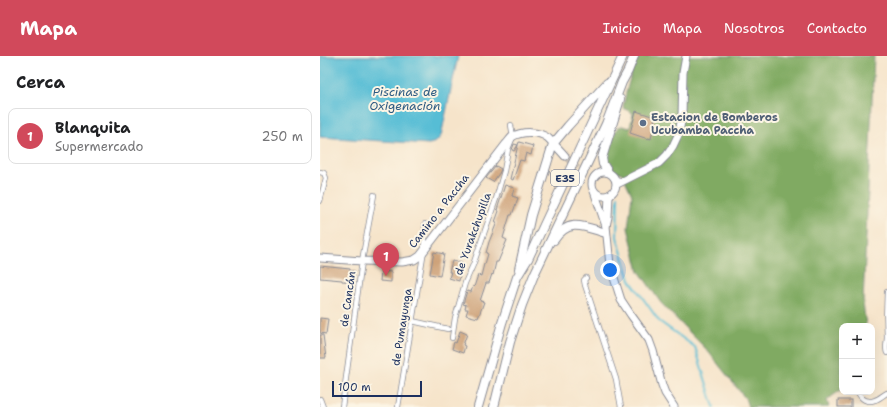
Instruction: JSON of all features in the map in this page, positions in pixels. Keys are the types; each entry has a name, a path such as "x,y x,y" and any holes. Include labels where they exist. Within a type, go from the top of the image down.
{"highway":[{"name":"E35","path":"478,407 495,345 517,277 528,259 623,56"},
{"name":"E35","path":"494,407 510,342 537,266 600,135 634,56"},
{"path":"608,172 603,164 602,158 628,71"},
{"path":"517,277 531,215 553,144 611,79"},
{"path":"542,257 558,233 571,226 581,225 606,230"}],"main road":[{"path":"594,191 601,196 609,195 614,191 617,184 659,163 667,155 679,134 682,116 683,73 686,56"},
{"path":"513,137 531,132 541,134 547,137 565,156"},
{"name":"Camino a Paccha","path":"320,258 402,262 414,260 420,256 506,144 513,137"},
{"path":"617,184 614,177 608,172 600,172 592,180 606,230 610,265 621,300 649,340 654,350 662,385 674,407"},
{"path":"586,176 592,180"},
{"path":"606,230 609,195"}],"street":[{"path":"511,125 513,137"},
{"name":"de Yurakchupilla","path":"452,338 455,318 465,283 473,265 496,199 504,171 508,149 513,137"},
{"path":"320,172 324,173 326,178 320,201"},
{"name":"de Cancán","path":"342,407 362,261 374,194"},
{"name":"de Pumayunga","path":"398,407 424,250 426,224"},
{"path":"586,278 584,280 585,286 616,379 621,407"},
{"path":"887,292 887,353"},
{"path":"412,321 448,329"},
{"path":"859,395 866,401 875,400 887,393"},
{"path":"320,399 323,407"}],"green space":[{"path":"638,56 874,56 863,303 866,323 839,323 839,391 827,400 829,407 748,407 745,398 707,350 661,303 639,271 628,228 632,195 622,173 612,169 606,161 607,153 617,128 622,126 630,128 633,113 623,108 633,69"}],"water":[{"name":"Piscinas de Oxigenación","path":"320,56 458,56 441,136 436,142 429,144 320,137"}],"building":[{"name":"Estacion de Bomberos Ucubamba Paccha","path":"636,111 655,117 651,139 630,133"},
{"path":"519,142 533,146 531,155 526,153 524,161 520,160 513,180 510,179"},
{"path":"514,144 518,145 514,151 512,150"},
{"path":"496,166 501,169 493,182 486,178"},
{"path":"505,185 514,188 512,196 518,198 512,215 510,215 503,238 507,240 498,262 496,262 493,275 492,274 489,283 486,283 480,301 484,302 478,318 466,315 468,309 465,309 466,305 463,304 467,291 471,292 478,275 481,276 488,254 486,253 489,242 497,222 495,222 499,211 497,210"},
{"path":"434,252 444,254 440,276 430,274"},
{"path":"452,261 462,263 459,281 449,278"},
{"path":"320,266 350,269 350,271 355,271 354,282 320,278"},
{"path":"381,271 391,272 391,282 380,281"},
{"path":"320,318 328,319 326,334 320,333"},
{"path":"460,331 467,334 463,345 465,346 463,353 452,349 454,342 456,343"},
{"path":"320,335 323,335 326,358 320,358"},
{"path":"838,400 851,400 851,407 838,407"}],"waterway":[{"path":"618,196 617,237 630,280 659,321 695,347 714,407"}],"tunnel":[{"path":"565,156 585,176"}],"place":[{"name":"Estacion de Bomberos Ucubamba Paccha","path":"643,123"},
{"name":"Blanquita","path":"386,276"}]}
